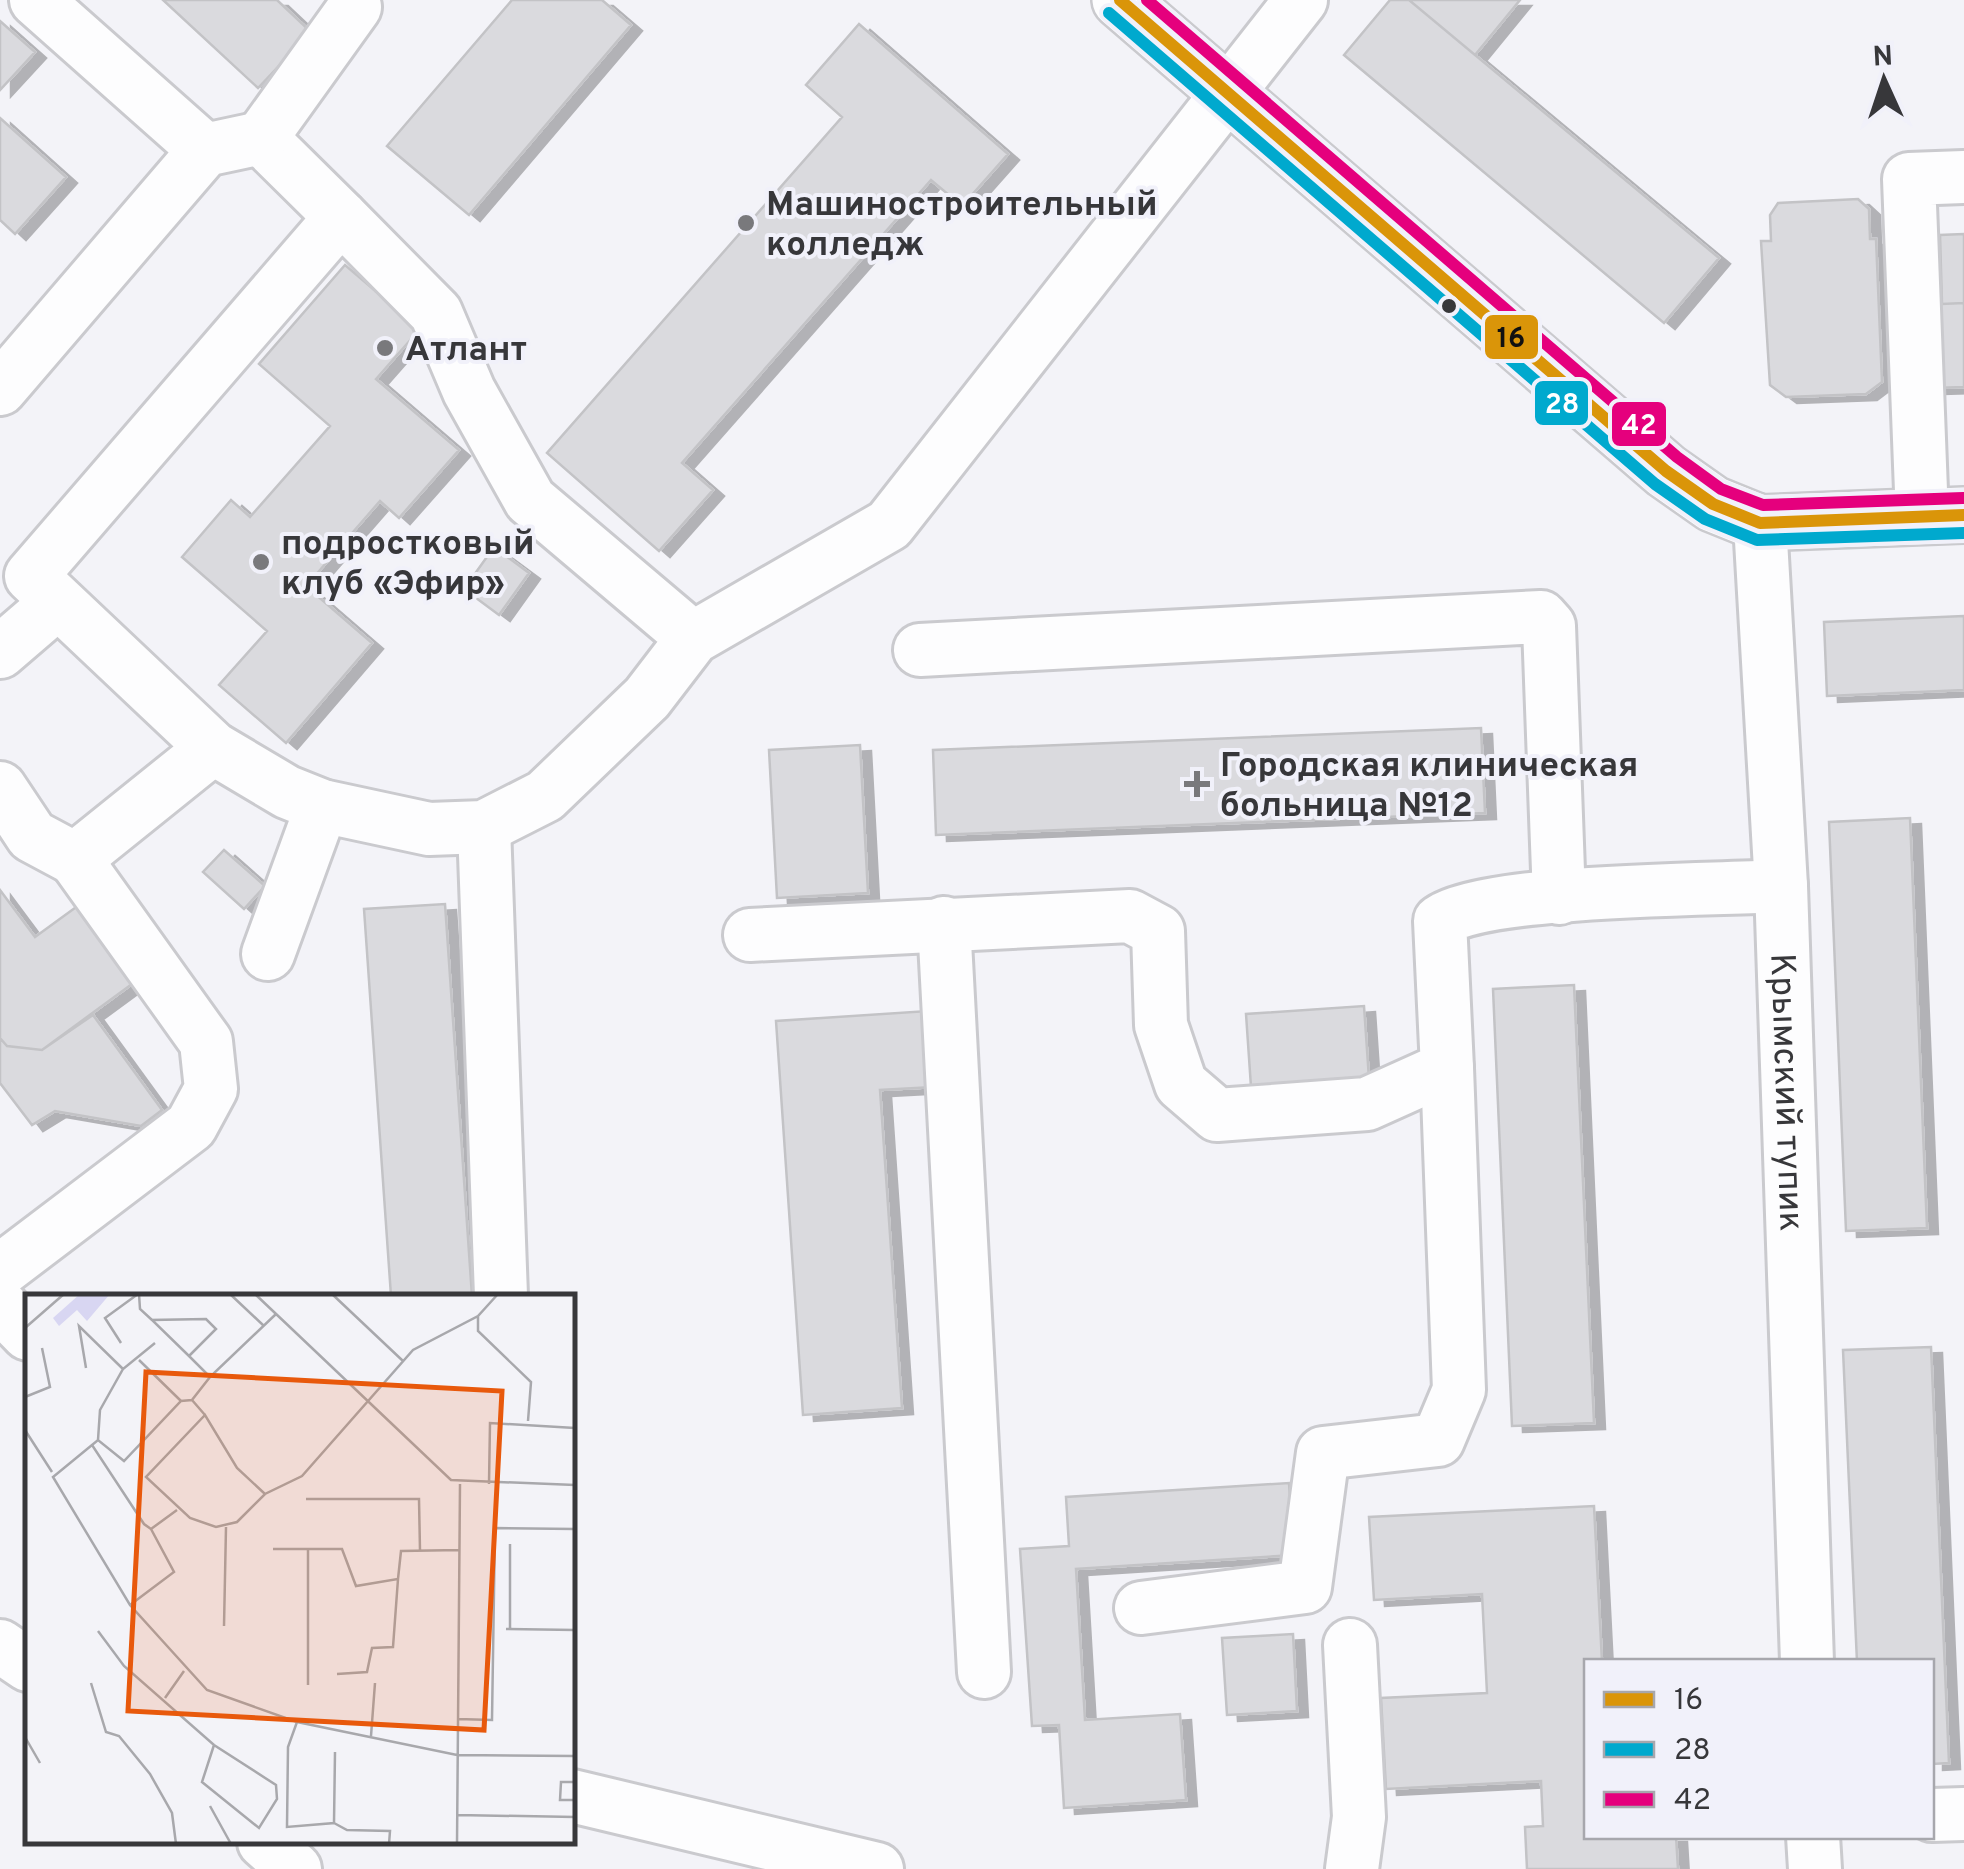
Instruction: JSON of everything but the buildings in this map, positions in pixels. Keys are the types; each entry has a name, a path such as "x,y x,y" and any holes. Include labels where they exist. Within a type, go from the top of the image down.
{"main road":[{"path":"1120,0 1666,471 1713,504 1760,523 1943,516"}],"street":[{"path":"36,0 205,150"},
{"path":"29,578 213,748 322,806 429,829 484,827 545,796 647,698 693,638 889,526 1191,145 1300,0"},
{"path":"0,389 205,150 261,138 361,2"},
{"path":"261,138 436,313 469,391 530,500 693,638"},
{"path":"1943,516 1909,179 1964,178"},
{"path":"0,652 29,578 341,217"},
{"name":"Крымский тупик","path":"1760,523 1781,886 1808,1659"},
{"path":"920,650 1541,618 1549,626 1559,898"},
{"path":"75,859 213,748"},
{"path":"0,788 32,836 75,859 206,1042 211,1090 191,1126 0,1272"},
{"path":"268,954 322,806"},
{"path":"484,827 501,1294"},
{"path":"1141,1608 1305,1587 1322,1453 1438,1440 1459,1390 1440,921 1466,908 1559,898 1781,886"},
{"path":"750,935 1130,916 1158,931 1161,1025 1181,1084 1217,1115 1368,1104 1447,1068"},
{"path":"944,924 984,1672"},
{"path":"0,1304 25,1331"},
{"path":"0,1646 25,1663"},
{"path":"1350,1646 1359,1817 1352,1869"},
{"path":"575,1797 877,1869"},
{"path":"1934,1815 1964,1814"},
{"path":"1814,1839 1815,1869"},
{"path":"266,1844 296,1869"}],"transit line":[{"name":"16","path":"1120,0 1666,471 1713,504 1760,523 1964,515"},
{"name":"42","path":"1147,0 1677,457 1721,489 1763,505 1963,498"},
{"name":"28","path":"1109,13 1655,484 1705,519 1757,540 1964,533"}],"place":[{"name":"Машиностроительный колледж","path":"746,223"},
{"name":"Атлант","path":"385,348"},
{"name":"подростковый клуб «Эфир»","path":"261,562"},
{"name":"Городская клиническая больница №12","path":"1197,784"}]}
